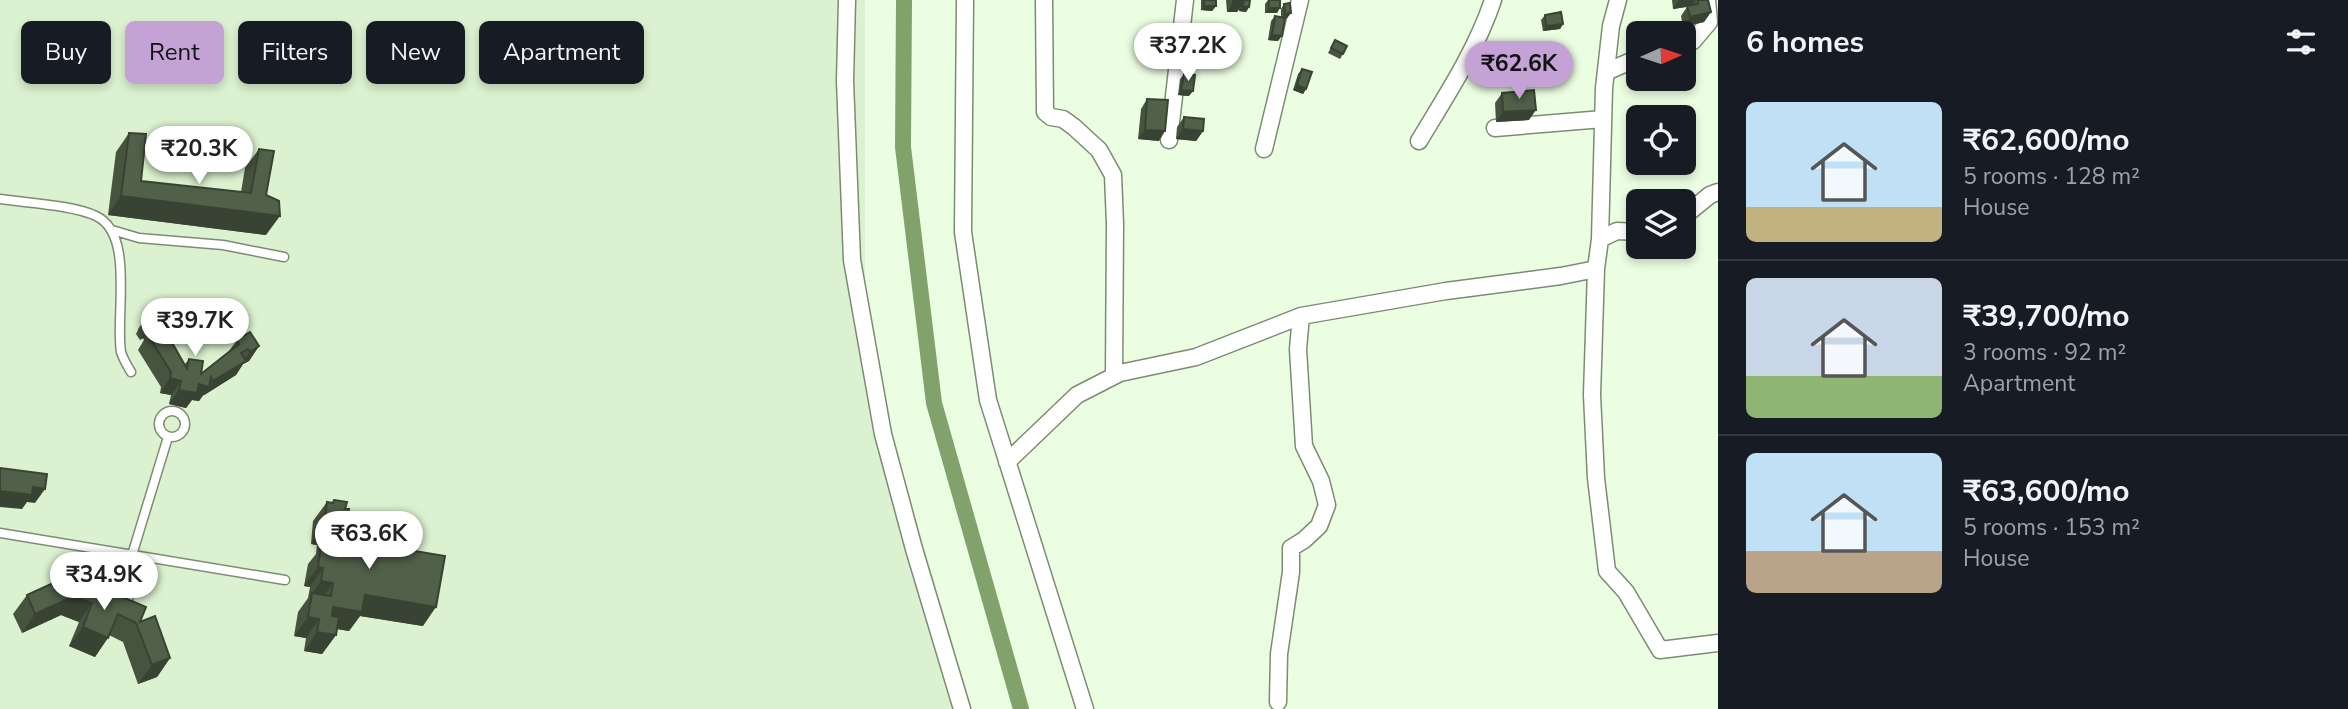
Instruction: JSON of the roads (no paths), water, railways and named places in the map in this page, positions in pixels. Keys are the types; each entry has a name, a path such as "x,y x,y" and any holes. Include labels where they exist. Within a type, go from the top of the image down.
{"street":[{"path":"847,0 845,81 852,260 883,435 962,709"},
{"path":"965,0 962,232 988,400 1085,709"},
{"path":"1044,0 1045,112 1074,127 1099,150 1113,175 1114,376"},
{"path":"1168,140 1185,0"},
{"path":"1264,149 1300,0"},
{"path":"1419,141 1462,69 1486,22 1493,0"},
{"path":"1618,0 1611,26 1606,72 1601,239 1596,269 1592,395 1607,571 1626,592 1660,650 1718,643"},
{"path":"1696,38 1710,22 1707,0"},
{"path":"1606,72 1626,63"},
{"path":"1495,128 1603,119"},
{"path":"1696,206 1718,192"},
{"path":"1601,239 1616,232 1626,232"},
{"path":"1007,461 1077,395 1114,376 1196,357 1301,316 1596,269"},
{"path":"1278,702 1279,654 1292,548 1320,526 1327,505 1321,481 1304,446 1298,349 1301,316"}],"lane":[{"path":"0,199 75,210 97,216 112,230 139,238 223,245 284,257"},
{"path":"112,230 121,255 122,355 131,372"},
{"path":"130,575 132,555 168,438"},
{"path":"0,533 285,580"}],"waterway":[{"path":"904,0 903,147 934,403 1021,709"}]}
